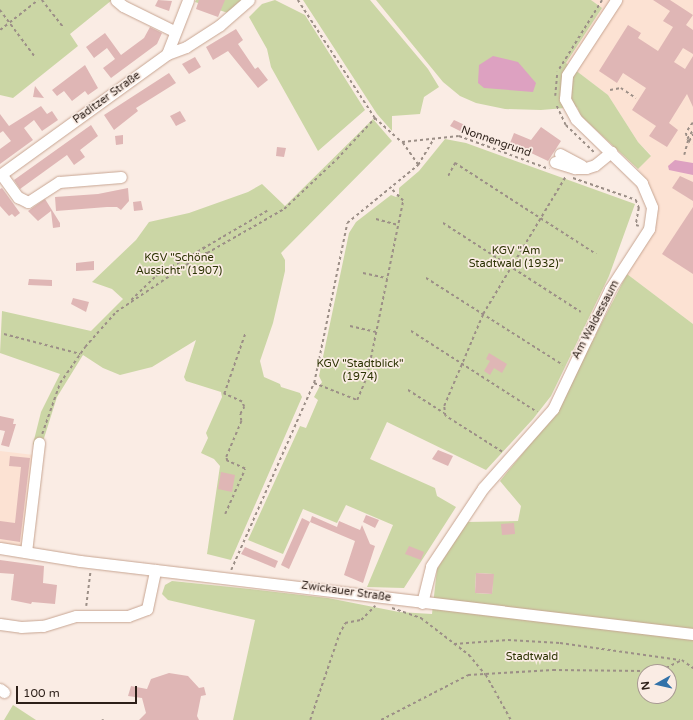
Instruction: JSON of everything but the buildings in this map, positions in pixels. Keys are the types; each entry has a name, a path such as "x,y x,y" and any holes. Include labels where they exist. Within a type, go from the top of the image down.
{"street":[{"path":"116,0 123,6 174,31"},
{"path":"167,54 174,31 188,0"},
{"name":"Am Waldessaum","path":"422,602 431,566 482,488 553,409 570,369 610,289 644,239 652,222 652,207 648,193 642,183 571,114 564,91 567,75 616,0"},
{"name":"Paditzer Straße","path":"1,175 167,54 186,47 220,25 245,1"},
{"path":"555,162 575,168 586,168 595,166 611,152"},
{"path":"1,175 18,197 28,202 59,182 121,177"},
{"path":"26,552 39,443"},
{"name":"Zwickauer Straße","path":"0,548 91,563 693,634"},
{"path":"0,624 21,627 43,626 84,616 128,616 146,609 155,570"}],"path":[{"path":"0,30 38,0"},
{"path":"42,0 63,27"},
{"path":"298,0 376,118 402,142 418,165"},
{"path":"602,0 563,59 556,75 554,90 560,115 566,125 602,160"},
{"path":"0,10 35,57"},
{"path":"610,90 621,88 636,98"},
{"path":"130,301 207,254 284,210 337,159 376,118"},
{"path":"693,123 687,129 688,140 693,144"},
{"path":"684,155 688,140 693,130"},
{"path":"688,140 693,134"},
{"name":"Nonnengrund","path":"402,142 435,137 459,136 555,162"},
{"path":"228,578 314,383 347,223 391,189 418,165 435,137"},
{"path":"448,176 455,163 596,254"},
{"path":"561,173 636,200 639,208 636,225"},
{"path":"444,413 444,406 484,314 566,175"},
{"path":"314,383 357,400 367,376 403,201 391,189"},
{"path":"39,443 60,383 80,354 105,323 156,276 203,247 267,211"},
{"path":"376,219 399,224"},
{"path":"443,223 581,312"},
{"path":"203,247 207,254"},
{"path":"363,273 388,278"},
{"path":"426,278 570,369"},
{"path":"350,326 377,332"},
{"path":"411,330 462,365 538,413 544,420"},
{"path":"4,334 80,354"},
{"path":"224,514 245,469 227,462 226,457 241,421 240,414 244,407 242,402 224,394 245,334"},
{"path":"408,390 510,458"},
{"path":"84,616 91,563"},
{"path":"310,720 338,635 345,622 361,620 376,605 378,596"},
{"path":"391,598 393,610 422,618 476,662 486,675 511,720"},
{"path":"454,644 508,640 560,643 682,660 693,668"},
{"path":"381,720 468,675 553,670 645,671 666,668 682,660"}],"shaded area":[{"path":"591,0 693,0 693,324 627,274 654,231 657,217 655,198 648,182 638,169 651,155 638,142 608,95 566,63 602,8"},
{"path":"493,56 518,62 536,83 533,92 484,88 478,83 479,65"},
{"path":"675,160 693,163 693,175 669,170 668,166"},
{"path":"0,451 34,455 24,547 0,545"}],"green space":[{"path":"0,0 112,0 70,34 78,46 13,98 0,95"},
{"path":"196,0 243,0 228,13 195,2"},
{"path":"275,0 305,15 365,110 318,151 271,67 267,49 249,17 262,4"},
{"path":"303,0 370,0 428,69 439,87 424,97 420,114 392,116 392,131 377,114"},
{"path":"376,0 591,0 602,8 566,63 608,95 638,142 651,156 638,169 581,116 577,107 541,110 505,109 476,103 460,96 443,82"},
{"name":"KGV \"Schöne Aussicht\" (1907)","path":"373,119 392,141 281,253 285,260 285,271 273,323 260,361 264,377 280,384 281,387 300,393 302,397 231,560 207,554 220,466 214,459 201,453 208,438 206,433 222,397 221,392 186,381 184,377 196,340 152,367 120,375 103,368 83,355 57,397 39,454 33,444 41,412 60,374 0,353 2,311 91,331 123,299 112,289 92,282 136,240 149,222 189,213 248,192 262,184 285,206"},
{"path":"445,139 466,143 635,204 609,276 551,396 533,419 486,470 387,422 370,459 435,488 437,496 456,507 404,588 367,587 393,525 346,505 337,523 303,509 283,554 248,540 300,426 306,428 318,400 314,397 322,382 319,376 349,233 356,222 391,195 396,197 399,194 399,188 419,171"},
{"name":"Stadtwald","path":"627,274 693,324 693,720 233,720 255,620 168,600 162,594 165,585 172,581 250,589 328,598 399,612 432,614 437,569 467,522 518,521 521,506 500,481 554,415","holes":["476,573 493,574 492,594 475,593"]},
{"path":"13,705 36,720 4,720"}],"park label":[{"name":"KGV \"Am Stadtwald (1932)\"","path":"516,258"},
{"name":"KGV \"Stadtblick\" (1974)","path":"360,371"}]}
